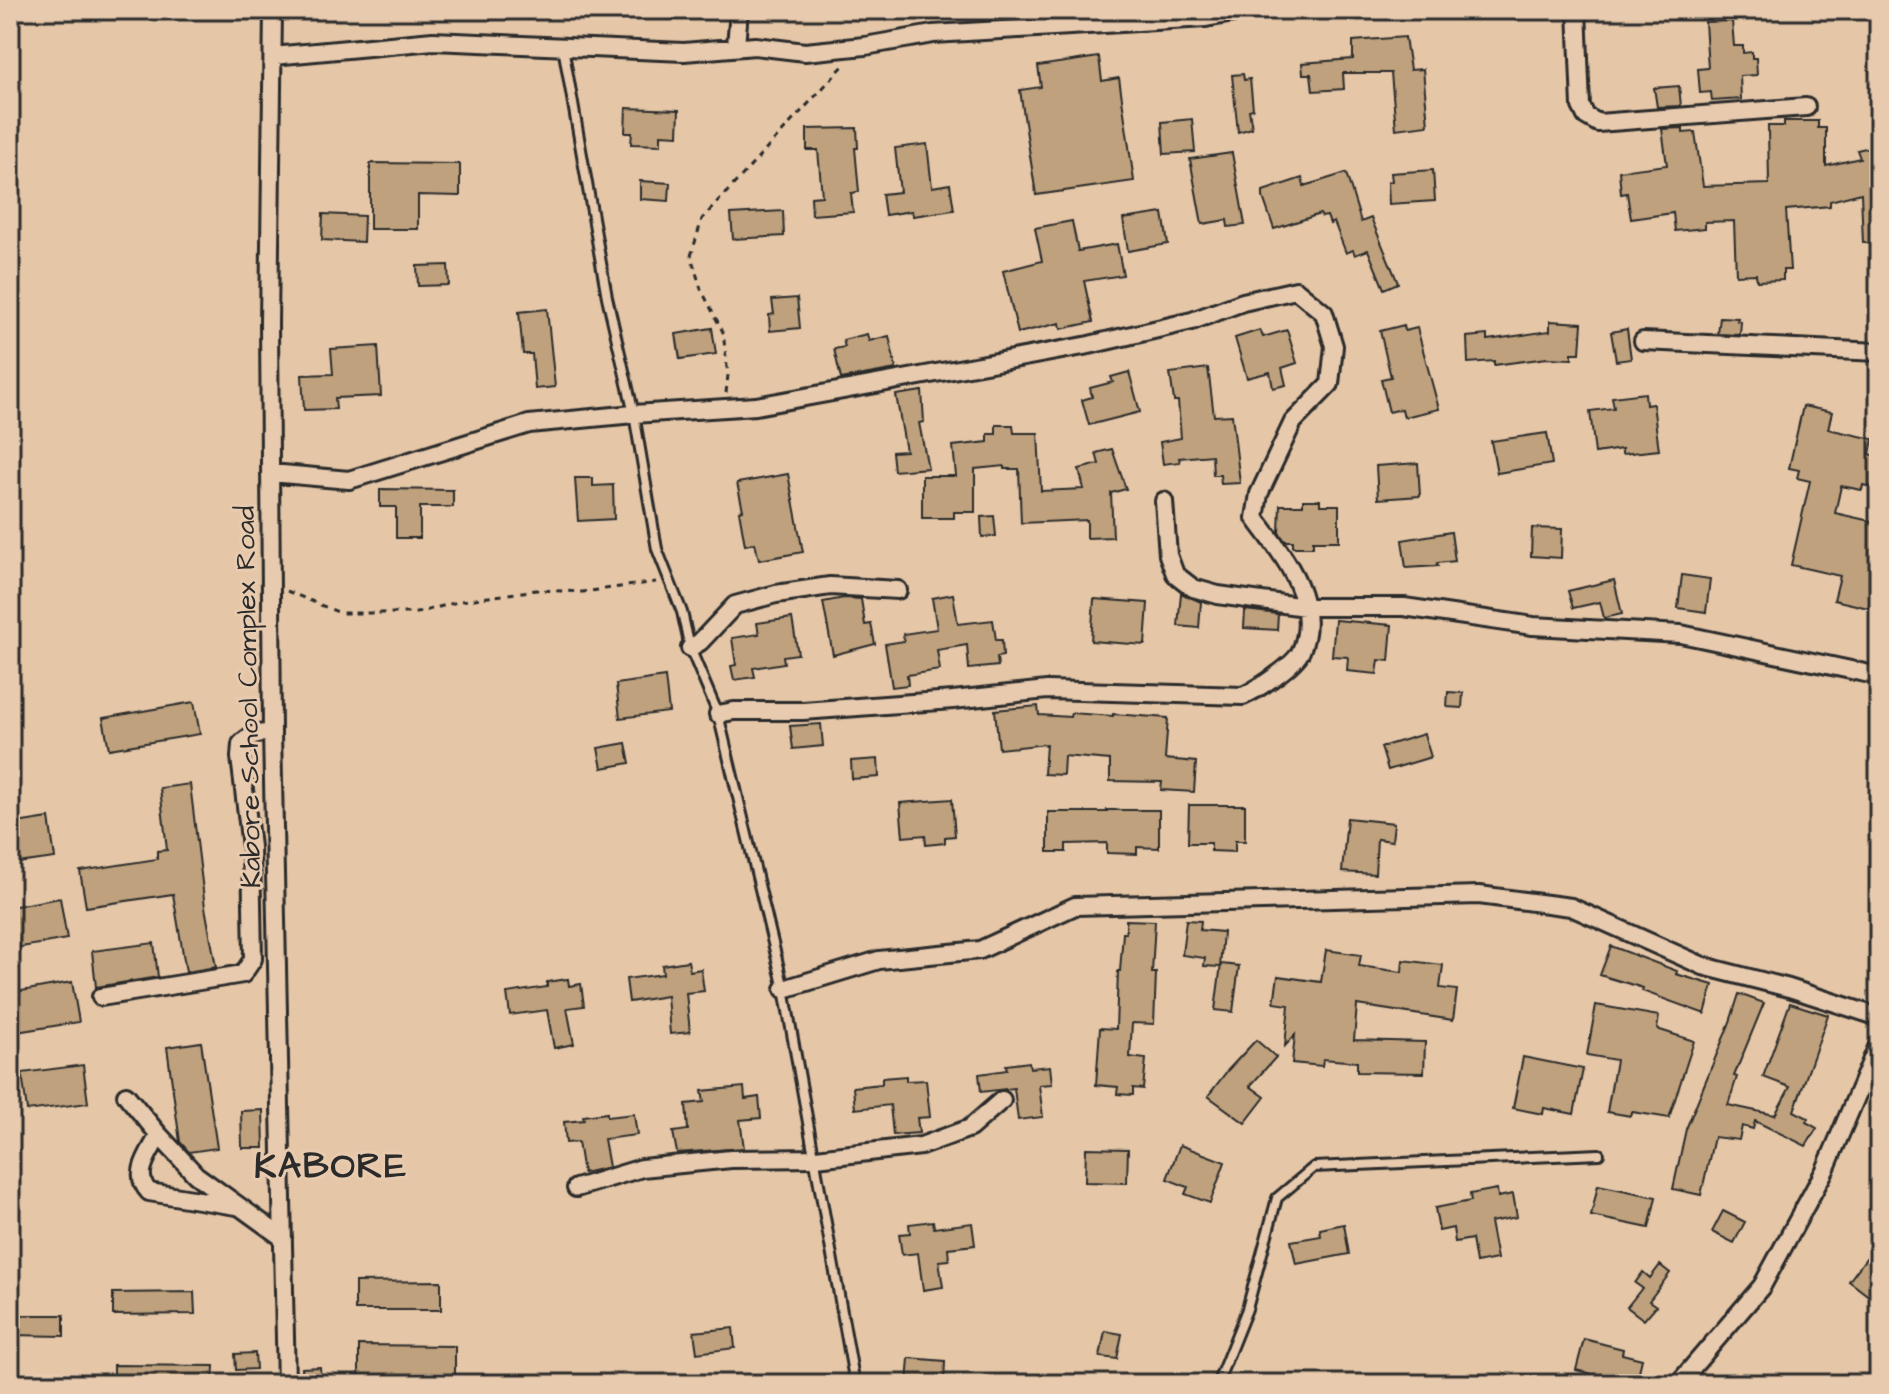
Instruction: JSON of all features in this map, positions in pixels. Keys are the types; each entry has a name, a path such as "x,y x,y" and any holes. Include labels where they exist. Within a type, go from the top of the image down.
{"street":[{"name":"Kabore School Complex Road","path":"273,10 269,324 272,734 286,1383"},
{"path":"736,46 739,10"},
{"path":"273,56 433,41 684,52 736,46 805,52 865,46 933,34 1206,18 1250,10"},
{"path":"1577,10 1581,106 1586,116 1598,123 1806,107"},
{"path":"271,473 349,480 529,424 756,406 1089,345 1192,321 1243,302 1296,290 1324,313 1334,346 1330,384 1293,422 1259,494 1255,518 1291,566 1305,607 1305,630 1300,653 1260,687 1243,696 1047,690 938,702 718,714"},
{"path":"1643,341 1879,352"},
{"path":"1164,501 1168,555 1175,574 1193,588 1218,595 1305,607 1404,607 1533,626 1681,634 1879,676"},
{"path":"690,648 700,642 735,605 762,597 830,586 898,590"},
{"path":"101,997 243,974 253,959 251,847 241,744 261,732 272,734"},
{"path":"784,989 879,960 980,950 1075,906 1479,895 1571,907 1703,966 1789,988 1879,1017"},
{"path":"1678,1384 1762,1286 1825,1170 1879,1043"},
{"path":"126,1095 196,1175 283,1238"},
{"path":"576,1188 642,1168 731,1159 816,1158 921,1146 970,1128 1002,1100"},
{"path":"159,1135 141,1171 142,1184 149,1192 241,1207"}],"lane":[{"path":"562,46 607,297 634,414 657,549 682,612 690,648 718,714 784,989 855,1384"},
{"path":"1217,1384 1247,1309 1277,1198 1314,1167 1599,1154"},
{"path":"266,1384 286,1383"}],"path":[{"path":"724,409 728,375 723,332 701,289 691,256 702,219 856,52 865,46"},
{"path":"271,585 340,613 417,613 461,601 536,590 583,592 668,580"}],"building":[{"path":"1732,21 1734,46 1743,46 1743,53 1752,52 1752,58 1756,58 1757,75 1740,76 1741,99 1712,101 1711,92 1700,93 1698,69 1708,68 1705,22"},
{"path":"1405,37 1410,70 1423,69 1428,125 1396,129 1391,73 1343,73 1344,89 1313,91 1311,74 1303,74 1302,63 1353,59 1353,41"},
{"path":"1099,57 1102,81 1119,78 1134,181 1036,195 1020,90 1041,87 1038,66"},
{"path":"1243,74 1244,80 1250,79 1252,128 1238,132 1232,75"},
{"path":"1679,86 1681,106 1657,107 1654,88"},
{"path":"626,108 679,110 678,135 661,134 661,145 631,144 632,133 625,133"},
{"path":"1192,119 1195,152 1164,154 1162,122"},
{"path":"1784,121 1818,121 1818,128 1826,128 1826,166 1860,158 1857,150 1879,145 1879,243 1863,243 1861,193 1830,201 1830,206 1786,210 1790,270 1783,270 1783,280 1757,281 1756,274 1736,275 1734,221 1705,222 1705,228 1675,231 1673,213 1631,219 1627,193 1621,194 1619,171 1667,165 1662,129 1683,128 1683,133 1695,132 1703,186 1769,184 1768,126 1784,126"},
{"path":"857,128 858,148 855,148 859,192 851,193 853,212 812,215 811,197 822,196 818,150 807,150 807,129"},
{"path":"927,144 932,187 950,184 954,210 913,216 912,211 885,215 882,194 900,192 895,148"},
{"path":"1232,153 1245,225 1228,227 1227,220 1202,224 1190,159"},
{"path":"370,163 460,164 460,196 418,195 418,229 370,229"},
{"path":"1433,170 1435,201 1389,204 1388,182 1392,181 1391,173"},
{"path":"1346,173 1361,222 1371,218 1398,283 1384,289 1368,250 1355,255 1353,250 1346,253 1334,222 1330,224 1327,216 1320,214 1274,229 1263,197 1263,191 1302,178 1304,186"},
{"path":"640,181 670,183 669,201 640,199"},
{"path":"783,211 784,236 733,239 731,214"},
{"path":"1163,213 1168,244 1128,251 1123,219"},
{"path":"323,214 364,216 363,242 322,240"},
{"path":"1072,221 1078,251 1117,244 1123,275 1084,281 1093,322 1061,329 1060,323 1018,333 1003,271 1042,261 1035,228"},
{"path":"448,265 449,285 418,286 417,266"},
{"path":"797,298 800,328 770,331 769,315 774,314 772,300"},
{"path":"547,309 555,387 535,389 532,354 523,354 519,312"},
{"path":"1720,317 1738,318 1737,321 1741,322 1740,335 1718,334"},
{"path":"1550,321 1582,323 1580,353 1572,353 1572,359 1547,358 1494,365 1494,361 1468,363 1467,337 1487,335 1487,340 1550,331"},
{"path":"1404,325 1405,331 1417,328 1439,409 1404,417 1402,409 1389,412 1381,379 1391,377 1380,331"},
{"path":"712,328 716,354 680,359 676,334"},
{"path":"1627,329 1631,359 1616,361 1611,332"},
{"path":"1260,330 1263,337 1287,330 1297,363 1282,368 1286,385 1273,388 1270,372 1247,378 1235,338"},
{"path":"867,334 869,341 889,336 896,369 841,379 834,349 845,347 843,340"},
{"path":"378,346 381,396 335,398 336,409 304,410 302,375 333,374 331,349"},
{"path":"1208,368 1214,416 1232,415 1240,483 1221,484 1220,475 1213,475 1212,455 1179,458 1180,462 1163,464 1160,442 1181,438 1178,401 1174,401 1170,373"},
{"path":"1129,372 1140,412 1089,425 1082,400 1092,397 1090,388 1113,382 1111,377"},
{"path":"922,391 924,422 919,423 928,468 894,471 892,452 906,451 896,395"},
{"path":"1645,393 1646,405 1653,404 1659,450 1622,454 1622,449 1595,453 1590,411 1614,408 1612,397"},
{"path":"1803,406 1832,412 1828,429 1873,439 1870,454 1879,457 1879,489 1863,485 1862,490 1841,486 1835,513 1879,523 1870,571 1879,573 1877,610 1834,600 1840,576 1791,565 1810,481 1797,478 1799,470 1789,468"},
{"path":"996,425 1013,425 1014,433 1038,433 1041,491 1084,489 1079,469 1099,464 1096,453 1112,449 1126,489 1111,493 1113,537 1087,538 1087,520 1021,523 1019,469 1004,469 1004,466 975,469 975,512 954,512 954,518 922,518 922,476 956,476 953,446 988,442 988,434 996,434"},
{"path":"1547,433 1552,464 1497,473 1491,441"},
{"path":"1418,463 1420,496 1378,499 1376,466"},
{"path":"788,474 803,552 759,560 755,543 745,545 739,511 743,510 737,483"},
{"path":"575,478 593,478 593,486 613,485 614,519 578,521"},
{"path":"380,489 453,490 453,507 420,507 420,538 396,538 396,507 380,507"},
{"path":"1303,500 1320,500 1320,505 1339,505 1339,541 1313,541 1313,547 1293,547 1293,541 1285,541 1279,532 1280,505 1303,505"},
{"path":"994,516 996,536 982,537 981,517"},
{"path":"1532,528 1562,529 1561,558 1531,556"},
{"path":"1451,532 1455,561 1437,563 1438,566 1406,568 1402,540"},
{"path":"1682,575 1710,579 1706,612 1678,608"},
{"path":"1614,580 1622,614 1604,618 1600,602 1573,608 1568,591"},
{"path":"1181,593 1201,602 1199,628 1178,626"},
{"path":"953,594 958,624 993,620 996,640 1002,640 1003,656 997,657 998,666 969,669 967,645 937,650 940,670 907,675 908,685 892,687 885,644 904,641 903,634 937,629 932,598"},
{"path":"861,599 865,625 871,624 875,644 833,655 823,602"},
{"path":"1094,599 1148,603 1145,645 1091,641"},
{"path":"1245,610 1278,614 1277,630 1244,628"},
{"path":"792,618 798,654 783,656 784,663 753,668 755,677 734,680 731,666 736,665 732,638 759,634 757,623"},
{"path":"1335,620 1392,625 1389,661 1379,660 1377,674 1347,671 1348,657 1332,656"},
{"path":"665,677 669,712 620,718 616,684"},
{"path":"1448,692 1463,693 1462,708 1447,707"},
{"path":"194,702 200,734 109,749 103,718"},
{"path":"1038,706 1039,715 1070,717 1071,713 1168,718 1165,759 1196,762 1194,792 1161,790 1162,782 1110,781 1110,760 1064,756 1063,775 1044,774 1046,744 999,749 995,710"},
{"path":"821,724 823,746 793,749 790,726"},
{"path":"1424,734 1431,757 1388,770 1381,747"},
{"path":"626,743 630,763 602,768 598,748"},
{"path":"878,759 879,777 852,779 851,761"},
{"path":"190,784 205,907 216,967 186,972 173,894 86,907 80,871 157,859 157,851 167,850 160,788"},
{"path":"952,799 955,836 945,837 945,843 926,845 925,835 903,837 900,803"},
{"path":"1189,805 1245,805 1245,841 1235,841 1235,852 1211,851 1211,843 1188,843"},
{"path":"1159,810 1159,848 1137,847 1137,854 1107,853 1107,843 1066,844 1066,852 1048,852 1048,812"},
{"path":"49,818 55,858 10,864 10,824"},
{"path":"1347,818 1394,823 1392,841 1377,839 1375,874 1342,872"},
{"path":"60,898 67,939 10,949 10,907"},
{"path":"1126,920 1155,921 1152,973 1156,973 1154,1024 1132,1023 1130,1057 1146,1059 1143,1089 1133,1088 1133,1095 1117,1094 1118,1087 1096,1085 1100,1028 1116,1029 1118,971"},
{"path":"1186,920 1201,921 1200,930 1223,932 1220,967 1204,966 1205,958 1182,955"},
{"path":"154,943 158,977 96,987 92,951"},
{"path":"1611,946 1677,971 1676,974 1713,985 1705,1014 1642,991 1643,988 1600,975"},
{"path":"1326,950 1361,955 1359,966 1402,972 1403,960 1443,965 1440,988 1457,990 1453,1020 1357,1005 1354,1040 1425,1042 1424,1073 1357,1072 1357,1062 1323,1059 1322,1066 1292,1063 1295,1035 1285,1046 1289,1005 1274,1003 1278,976 1321,982"},
{"path":"688,961 690,971 701,969 704,991 686,993 690,1032 670,1034 667,996 629,1002 626,979 663,974 662,965"},
{"path":"1221,964 1239,966 1233,1012 1215,1010"},
{"path":"568,979 569,986 581,984 584,1006 567,1008 574,1044 554,1048 547,1010 510,1015 507,993 547,987 547,982"},
{"path":"72,982 79,1022 16,1032 10,993"},
{"path":"1739,994 1764,1003 1734,1076 1737,1077 1728,1105 1775,1115 1790,1087 1763,1077 1790,1003 1828,1015 1794,1111 1808,1118 1806,1122 1817,1128 1806,1146 1755,1121 1753,1129 1742,1126 1739,1140 1714,1137 1701,1195 1673,1189 1686,1129"},
{"path":"1596,1005 1659,1016 1657,1029 1694,1041 1669,1118 1632,1112 1631,1116 1607,1112 1616,1060 1587,1055"},
{"path":"1256,1040 1276,1057 1250,1086 1265,1097 1245,1123 1208,1096"},
{"path":"201,1042 217,1148 189,1152 180,1142 167,1047"},
{"path":"1523,1057 1583,1069 1574,1114 1544,1108 1543,1114 1513,1108"},
{"path":"1029,1062 1030,1068 1050,1066 1052,1084 1039,1085 1043,1117 1018,1120 1014,1088 981,1092 979,1074 1007,1070 1006,1065"},
{"path":"83,1065 88,1103 27,1111 22,1073"},
{"path":"906,1076 906,1081 926,1080 930,1117 917,1118 919,1133 893,1135 890,1105 855,1109 853,1087 882,1084 882,1078"},
{"path":"744,1087 745,1099 759,1097 761,1118 740,1120 744,1148 677,1153 673,1132 688,1130 686,1104 704,1102 702,1091"},
{"path":"263,1110 264,1148 242,1148 241,1111"},
{"path":"607,1113 607,1117 634,1114 637,1135 604,1139 609,1167 583,1173 578,1142 566,1143 564,1122"},
{"path":"1180,1145 1225,1162 1210,1203 1185,1194 1188,1187 1167,1179"},
{"path":"1086,1148 1128,1149 1127,1183 1085,1182"},
{"path":"1598,1185 1656,1197 1649,1228 1591,1216"},
{"path":"1497,1189 1498,1197 1513,1194 1517,1217 1490,1222 1497,1259 1476,1263 1472,1239 1455,1242 1453,1228 1439,1231 1435,1208 1471,1201 1470,1194"},
{"path":"1723,1211 1745,1222 1734,1243 1712,1232"},
{"path":"933,1221 934,1228 972,1223 975,1245 948,1248 949,1260 939,1261 943,1287 923,1290 918,1253 902,1255 899,1234 910,1233 909,1224"},
{"path":"1344,1224 1349,1254 1296,1264 1291,1241 1321,1236 1320,1229"},
{"path":"1879,1241 1879,1304 1849,1281"},
{"path":"1660,1265 1670,1273 1649,1301 1656,1306 1644,1320 1627,1307 1642,1288 1635,1283 1643,1272 1650,1278"},
{"path":"441,1281 441,1310 355,1310 355,1282"},
{"path":"194,1292 195,1314 113,1315 113,1293"},
{"path":"10,1315 64,1315 64,1336 10,1335"},
{"path":"733,1328 735,1348 697,1353 694,1332"},
{"path":"1105,1331 1122,1334 1117,1359 1100,1357"},
{"path":"1584,1339 1623,1349 1622,1354 1642,1359 1637,1380 1616,1374 1615,1380 1576,1370"},
{"path":"359,1345 455,1346 455,1384 359,1383"},
{"path":"255,1353 256,1369 236,1370 235,1354"},
{"path":"909,1358 945,1361 944,1384 907,1384"},
{"path":"114,1365 214,1366 213,1384 114,1384"},
{"path":"320,1367 321,1382 303,1383 302,1368"}],"district":[{"name":"KABORE","path":"331,1164"}]}
